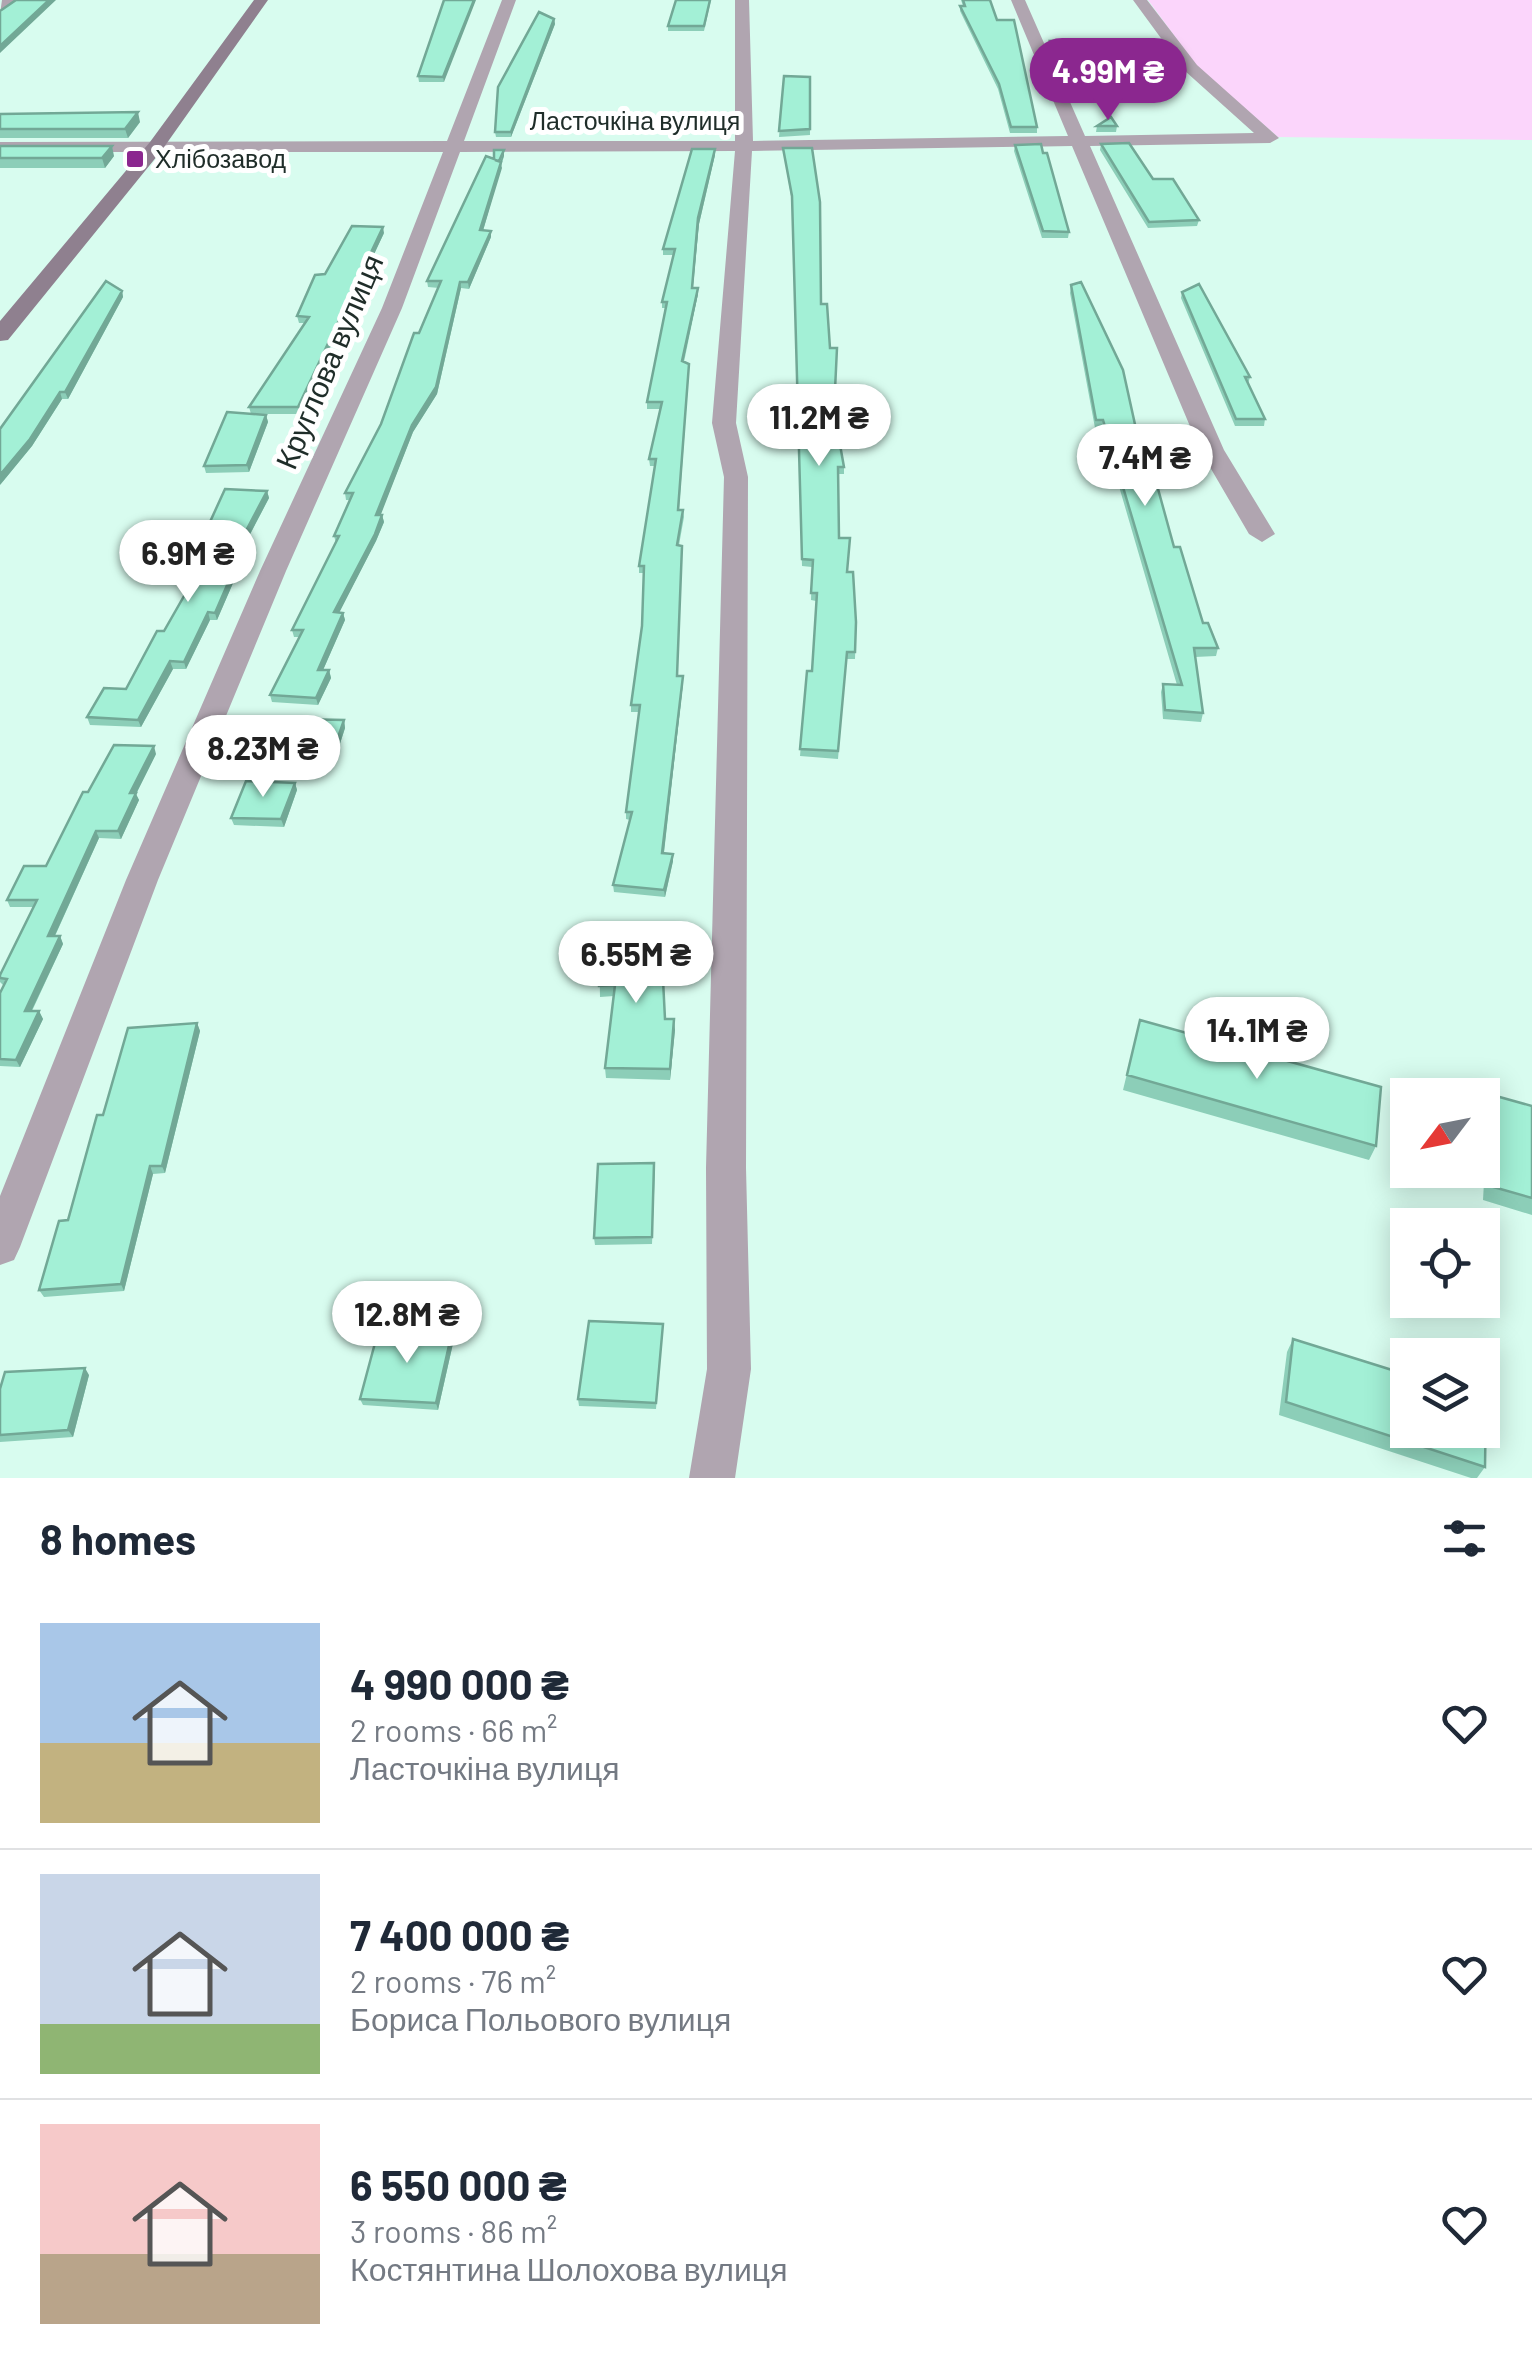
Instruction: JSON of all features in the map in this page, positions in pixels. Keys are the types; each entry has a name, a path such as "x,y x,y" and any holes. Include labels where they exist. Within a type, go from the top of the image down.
{"street":[{"path":"0,10 11,0"},
{"path":"0,335 156,146 260,0"},
{"name":"Круглова вулиця","path":"0,1247 142,880 273,571 392,308 509,0"},
{"path":"712,1478 729,1369 726,1168 736,477 724,424 744,146 742,0"},
{"path":"1018,0 1083,143 1212,450 1262,534"},
{"name":"Ласточкіна вулиця","path":"0,147 744,146 1270,138 1192,68 1140,0"}],"shaded area":[{"path":"1148,0 1532,0 1532,140 1278,137 1198,68"}],"building":[{"path":"16,0 49,0 0,46 0,11"},
{"path":"444,0 474,0 443,77 418,76"},
{"path":"676,0 710,0 704,26 668,26"},
{"path":"963,0 990,0 997,20 1014,20 1037,127 1011,127 999,84 960,6 965,6"},
{"path":"539,12 554,19 511,132 495,132 498,87"},
{"path":"1080,40 1102,84 1072,85 1050,41"},
{"path":"784,76 810,77 810,129 779,131"},
{"path":"138,112 125,129 0,129 0,114"},
{"path":"1111,117 1117,126 1097,126"},
{"path":"1129,143 1153,179 1173,179 1199,220 1149,222 1101,144"},
{"path":"1041,144 1069,232 1043,231 1015,145"},
{"path":"0,146 112,146 102,158 0,158"},
{"path":"783,148 812,148 820,202 821,304 827,304 830,348 837,348 834,411 844,467 838,467 839,538 850,538 847,572 853,572 856,622 855,652 847,652 838,751 800,749 807,671 812,671 817,593 811,593 813,560 802,559 792,196"},
{"path":"692,149 715,149 698,218 692,288 698,288 682,361 689,364 678,510 683,510 677,545 682,546 677,676 683,676 662,853 673,854 664,890 613,885 632,812 626,812 640,705 631,705 642,626 644,566 639,566 656,459 649,459 662,402 647,402 667,302 662,302 675,249 663,249"},
{"path":"494,150 504,150 499,161 495,160 501,162 480,230 491,231 468,282 460,282 436,387 412,425 376,515 382,515 375,534 334,612 343,613 318,670 329,670 316,698 270,695 303,630 292,630 339,536 334,536 353,493 345,493 381,424 414,333 419,333 441,281 427,281 486,156 494,159"},
{"path":"352,226 383,227 298,407 249,407 309,317 297,316 315,275 325,274"},
{"path":"106,281 122,291 65,392 60,392 30,439 0,475 0,429"},
{"path":"1081,282 1123,370 1138,438 1144,438 1174,547 1180,547 1203,623 1208,623 1218,648 1194,648 1203,713 1165,710 1163,684 1182,685 1103,420 1096,420 1071,285"},
{"path":"1199,284 1250,377 1245,377 1265,419 1236,419 1182,292"},
{"path":"227,412 266,415 247,465 204,466"},
{"path":"225,489 267,491 238,546 244,546 215,613 208,612 184,662 170,661 138,720 87,717 104,688 126,689 157,631 164,631 200,568 189,568"},
{"path":"296,719 344,720 333,752 284,751"},
{"path":"114,745 154,746 130,793 136,793 118,831 96,831 48,936 60,936 25,1011 39,1011 16,1060 0,1059 0,993 7,979 0,975 37,900 7,900 24,866 46,866 83,792 88,792"},
{"path":"246,781 295,783 281,819 231,818"},
{"path":"661,940 665,1019 674,1019 670,1069 605,1068 615,985 599,986 599,944"},
{"path":"1140,1020 1381,1087 1376,1146 1127,1075"},
{"path":"197,1023 162,1166 150,1166 121,1284 39,1290 59,1221 68,1220 97,1115 103,1115 128,1028"},
{"path":"1500,1097 1532,1106 1532,1198 1497,1188"},
{"path":"654,1163 652,1237 594,1238 598,1164"},
{"path":"589,1321 663,1324 656,1403 578,1399"},
{"path":"379,1328 452,1332 436,1403 360,1399"},
{"path":"1293,1339 1390,1369 1390,1436 1286,1402"},
{"path":"85,1368 68,1430 0,1435 0,1389 5,1372"},
{"path":"1427,1448 1485,1448 1485,1467"}],"place":[{"name":"Хлібозавод","path":"135,159"}]}
